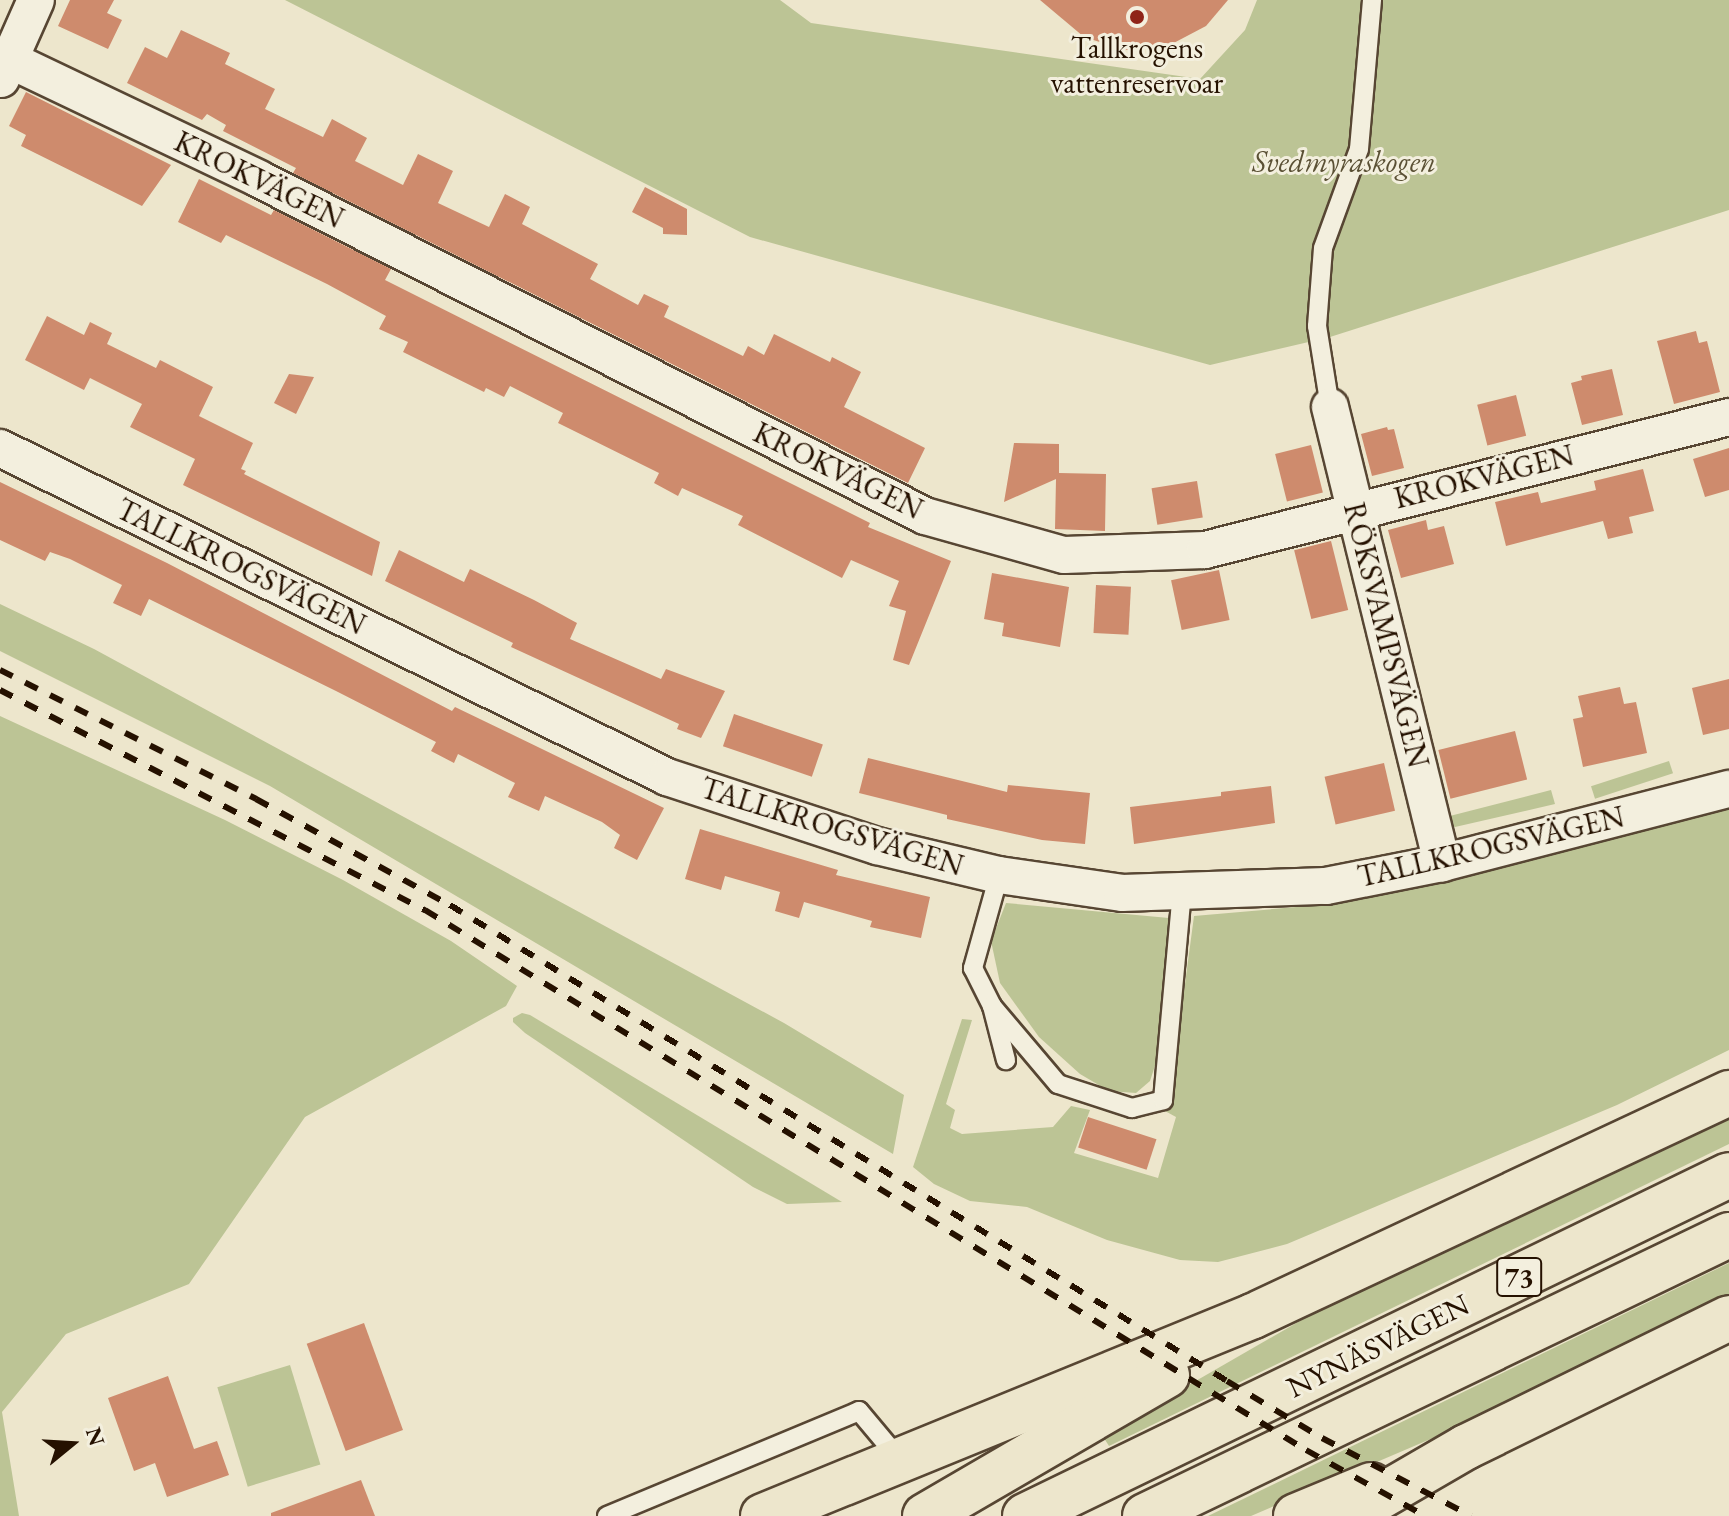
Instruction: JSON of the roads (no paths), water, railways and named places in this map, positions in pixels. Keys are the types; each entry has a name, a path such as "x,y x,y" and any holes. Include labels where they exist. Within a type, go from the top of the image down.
{"highway":[{"path":"763,1516 1328,1281 1729,1093"},
{"name":"NYNÄSVÄGEN","path":"1025,1516 1729,1175"},
{"name":"NYNÄSVÄGEN","path":"1145,1516 1729,1235"},
{"path":"925,1516 1328,1281"},
{"path":"1347,1516 1466,1447 1729,1318"},
{"path":"1296,1516 1466,1447"}],"street":[{"path":"5,70 36,0"},
{"name":"KROKVÄGEN","path":"5,70 259,179 925,516 1064,555 1205,550 1355,509 1729,417"},
{"name":"RÖKSVAMPSVÄGEN","path":"1330,407 1442,863"},
{"name":"TALLKROGSVÄGEN","path":"0,448 667,777 877,846 999,875 1122,893 1326,886 1442,863 1729,789"}],"lane":[{"path":"1330,407 1317,326 1323,248 1359,149 1372,0"},
{"path":"999,875 973,968 992,1006 1006,1060"},
{"path":"992,1006 1058,1084 1132,1108 1163,1100 1182,891"},
{"path":"607,1516 859,1411 900,1460"}],"railway":[{"path":"0,670 256,799 450,905 1322,1438 1471,1516"},
{"path":"0,690 425,910 1306,1450 1425,1516"}],"place":[{"name":"Tallkrogens vattenreservoar","path":"1137,17"}],"park label":[{"name":"Svedmyraskogen","path":"1344,162"}]}
